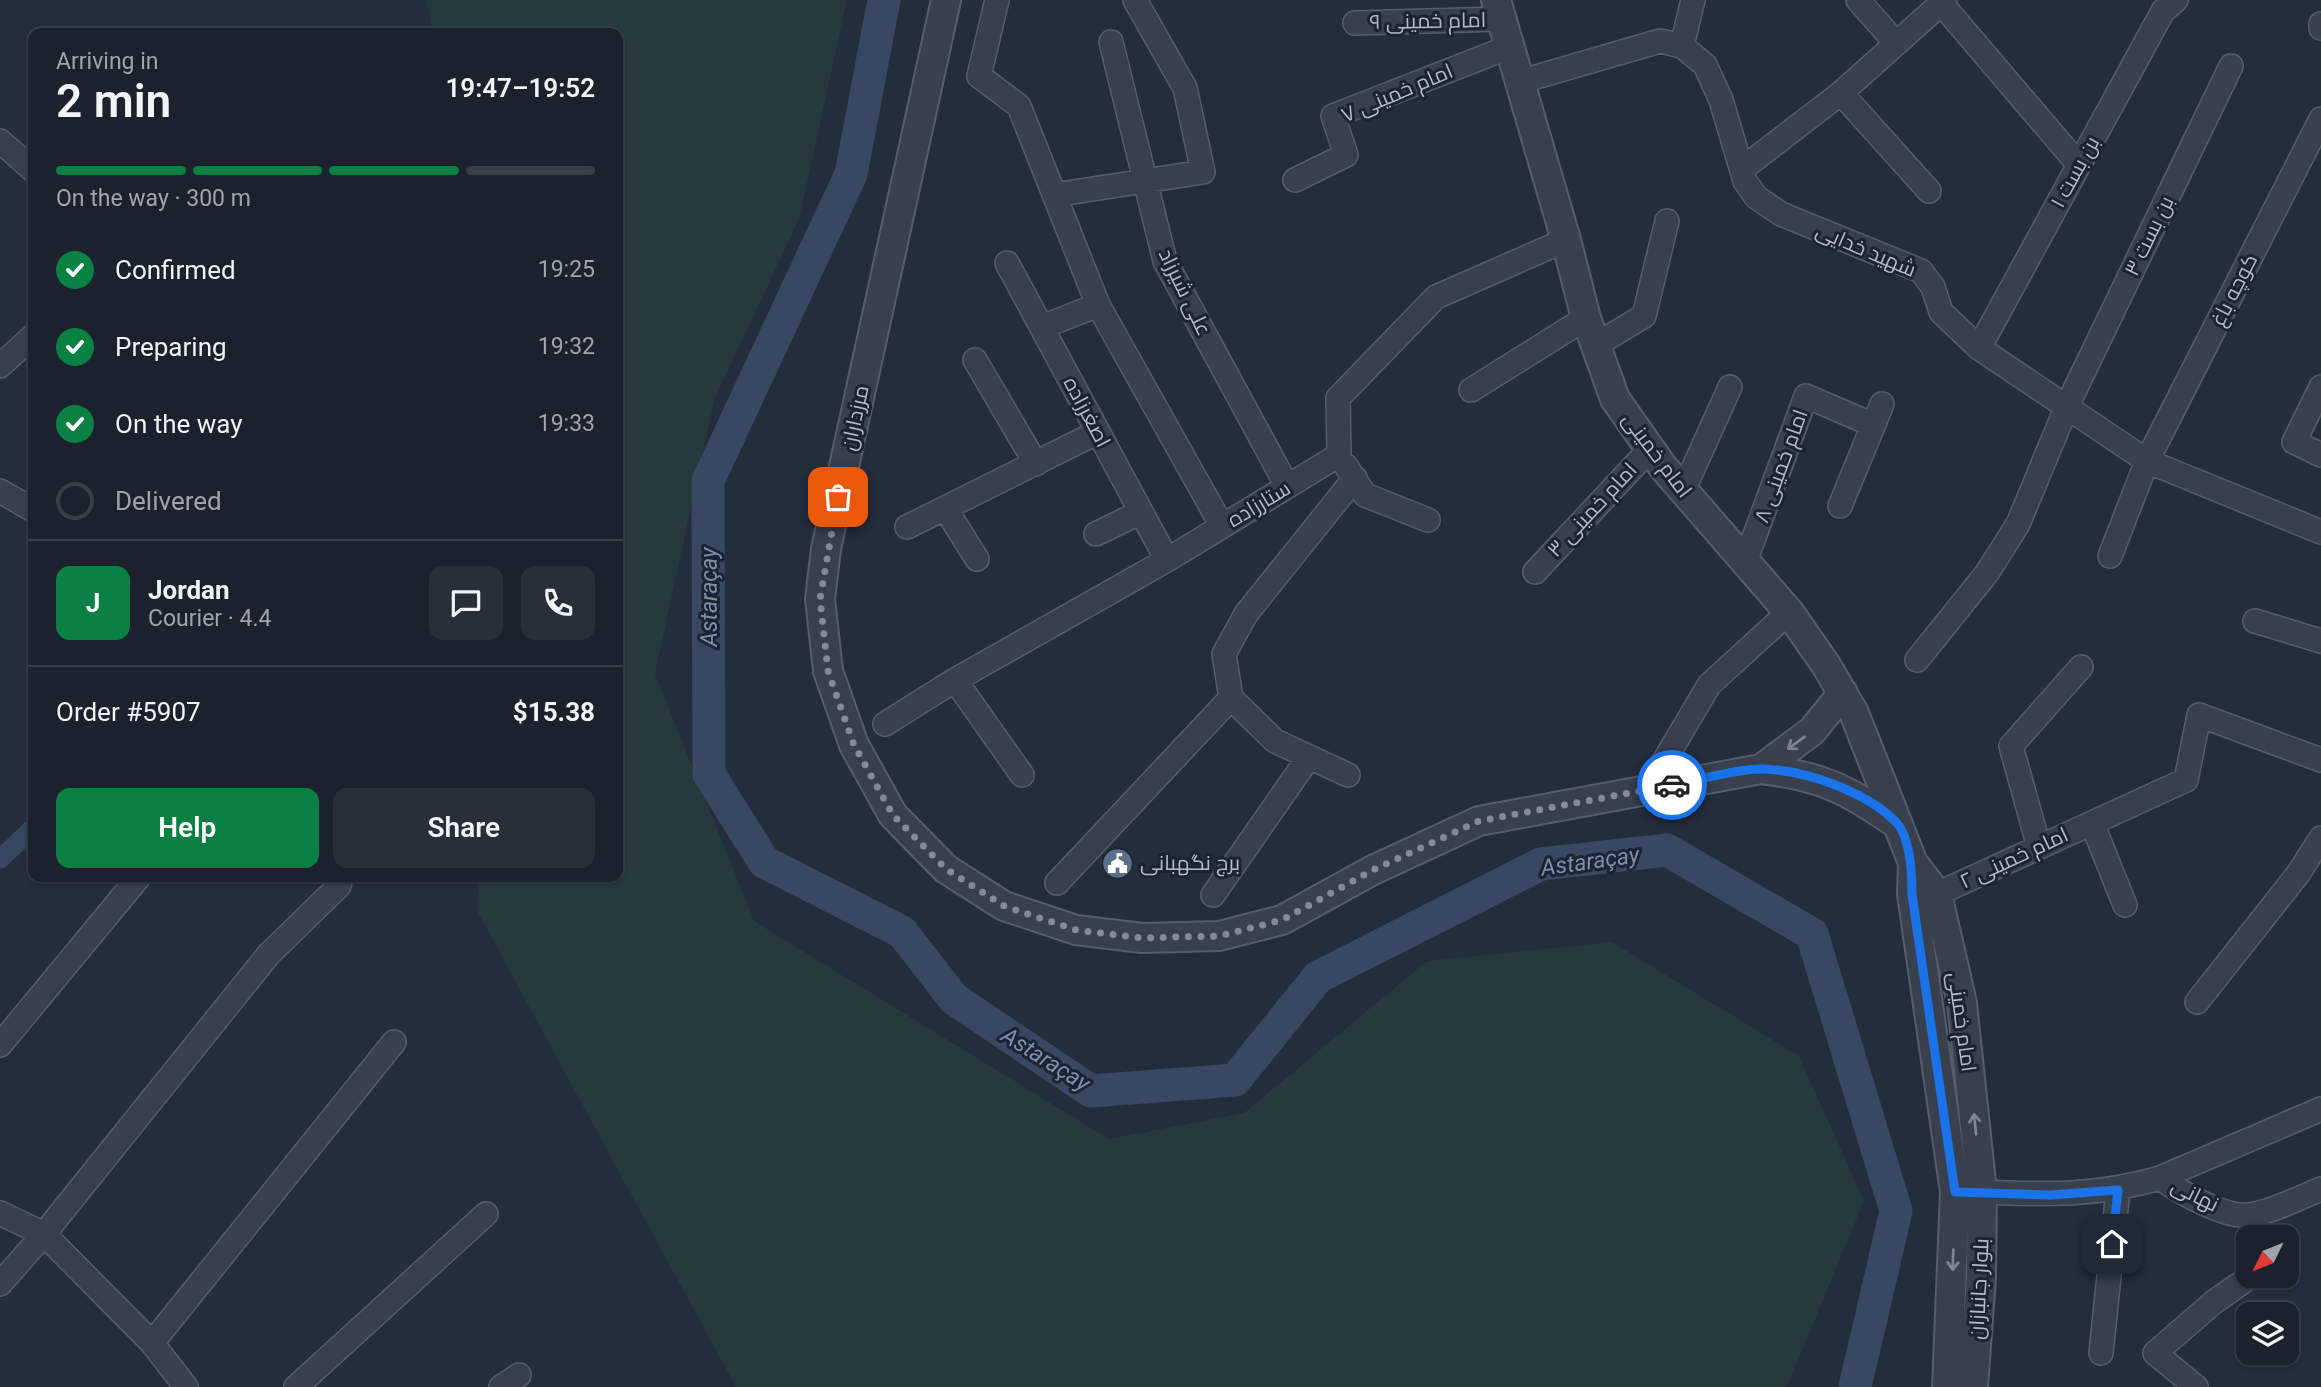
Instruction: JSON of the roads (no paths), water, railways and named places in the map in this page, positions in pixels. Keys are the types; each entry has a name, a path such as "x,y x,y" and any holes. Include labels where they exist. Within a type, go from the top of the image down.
{"street":[{"name":"مرزداران","path":"946,0 826,549 820,599 828,671 854,745 893,815 946,869 1004,906 1076,930 1142,938 1219,936 1282,920 1373,870 1479,821 1761,769 1803,774 1827,782 1851,792 1897,824"},
{"path":"997,0 979,76 1018,106 1098,305 1222,526"},
{"path":"1054,195 1203,172 1185,88 1135,0"},
{"path":"1519,82 1660,41 1682,46 1693,0"},
{"path":"1858,0 1895,42"},
{"name":"بن بست ۱","path":"1979,348 2163,11 2176,0"},
{"path":"1742,169 1841,93 1895,42 1943,2 2079,165"},
{"name":"امام خمینی ۹","path":"1355,23 1498,10"},
{"name":"امام خمینی","path":"1498,10 1566,240 1594,346 1615,399 1683,491 1789,612 1843,694 1854,713 1913,863 1937,894 1962,1003 1969,1192"},
{"name":"علی شیرزاد","path":"1111,42 1165,261 1287,486"},
{"name":"شهید خدایی","path":"1682,46 1705,65 1721,100 1742,169 1756,197 1782,214 1921,271 1933,287 1941,312 1979,348 2147,461 2321,532"},
{"name":"امام خمینی ۷","path":"1295,180 1346,155 1333,116 1509,47"},
{"name":"بن بست ۳","path":"1917,660 1987,573 2018,524 2067,406 2231,66"},
{"path":"1841,93 1930,191"},
{"name":"کوچه باغ","path":"2110,556 2147,461 2321,119"},
{"path":"0,141 28,166"},
{"path":"1594,346 1644,316 1667,221"},
{"path":"1428,520 1365,495 1339,455 1338,398 1436,297 1566,240"},
{"name":"اصغرزاده","path":"1007,263 1167,560"},
{"path":"1042,327 1098,305"},
{"path":"1471,390 1586,318"},
{"path":"0,366 28,341"},
{"path":"975,360 1036,464"},
{"path":"1683,491 1730,387"},
{"path":"2321,387 2294,442 2321,455"},
{"name":"امام خمینی ۸","path":"1745,562 1807,396 1876,414 1840,506"},
{"path":"907,527 1098,432"},
{"name":"امام خمینی ۳","path":"1535,572 1650,449"},
{"name":"ستارزاده","path":"885,724 955,680 1167,560 1339,455"},
{"path":"1348,775 1275,741 1231,698 1224,654 1241,624 1354,478"},
{"path":"0,491 28,507"},
{"path":"945,508 977,559"},
{"path":"1096,534 1141,512"},
{"path":"1647,790 1709,685 1789,612"},
{"path":"2255,621 2321,641"},
{"path":"2039,847 2011,746 2081,667"},
{"path":"955,680 1022,775"},
{"name":"مرزداران","path":"1761,769 1812,731 1843,694"},
{"path":"1057,883 1231,698"},
{"name":"امام خمینی ۲","path":"1937,894 2186,780 2199,715 2321,760"},
{"path":"1213,895 1309,757"},
{"path":"2092,823 2125,905"},
{"path":"2197,1002 2298,874 2321,838"},
{"name":"امام خمینی","path":"1913,863 1912,894 1969,1192"},
{"path":"0,1045 135,882"},
{"path":"0,1284 44,1234 269,954 339,882"},
{"path":"152,1343 394,1042"},
{"path":"2160,1178 2321,1109"},
{"name":"نهانی","path":"1969,1192 2050,1195 2118,1190 2160,1178 2182,1194 2208,1206 2248,1215"},
{"path":"2253,1225 2248,1215 2321,1189"},
{"path":"2101,1353 2118,1190"},
{"name":"بلوار جانبازان","path":"1947,1387 1969,1192"},
{"name":"بلوار جانبازان","path":"1969,1192 1981,1278 1973,1387"},
{"path":"0,1213 44,1234 152,1343 186,1387"},
{"path":"296,1387 486,1214"},
{"path":"2196,1387 2155,1353 2236,1287"}],"waterway":[{"name":"Astaraçay","path":"884,0 851,174 708,481 709,774 764,862 902,932 954,999 1091,1091 1235,1080 1318,977 1541,864 1667,850 1812,934 1896,1211 1855,1387"},
{"path":"0,859 28,833"}],"place":[{"name":"برج نگهبانی","path":"1117,863"}]}
